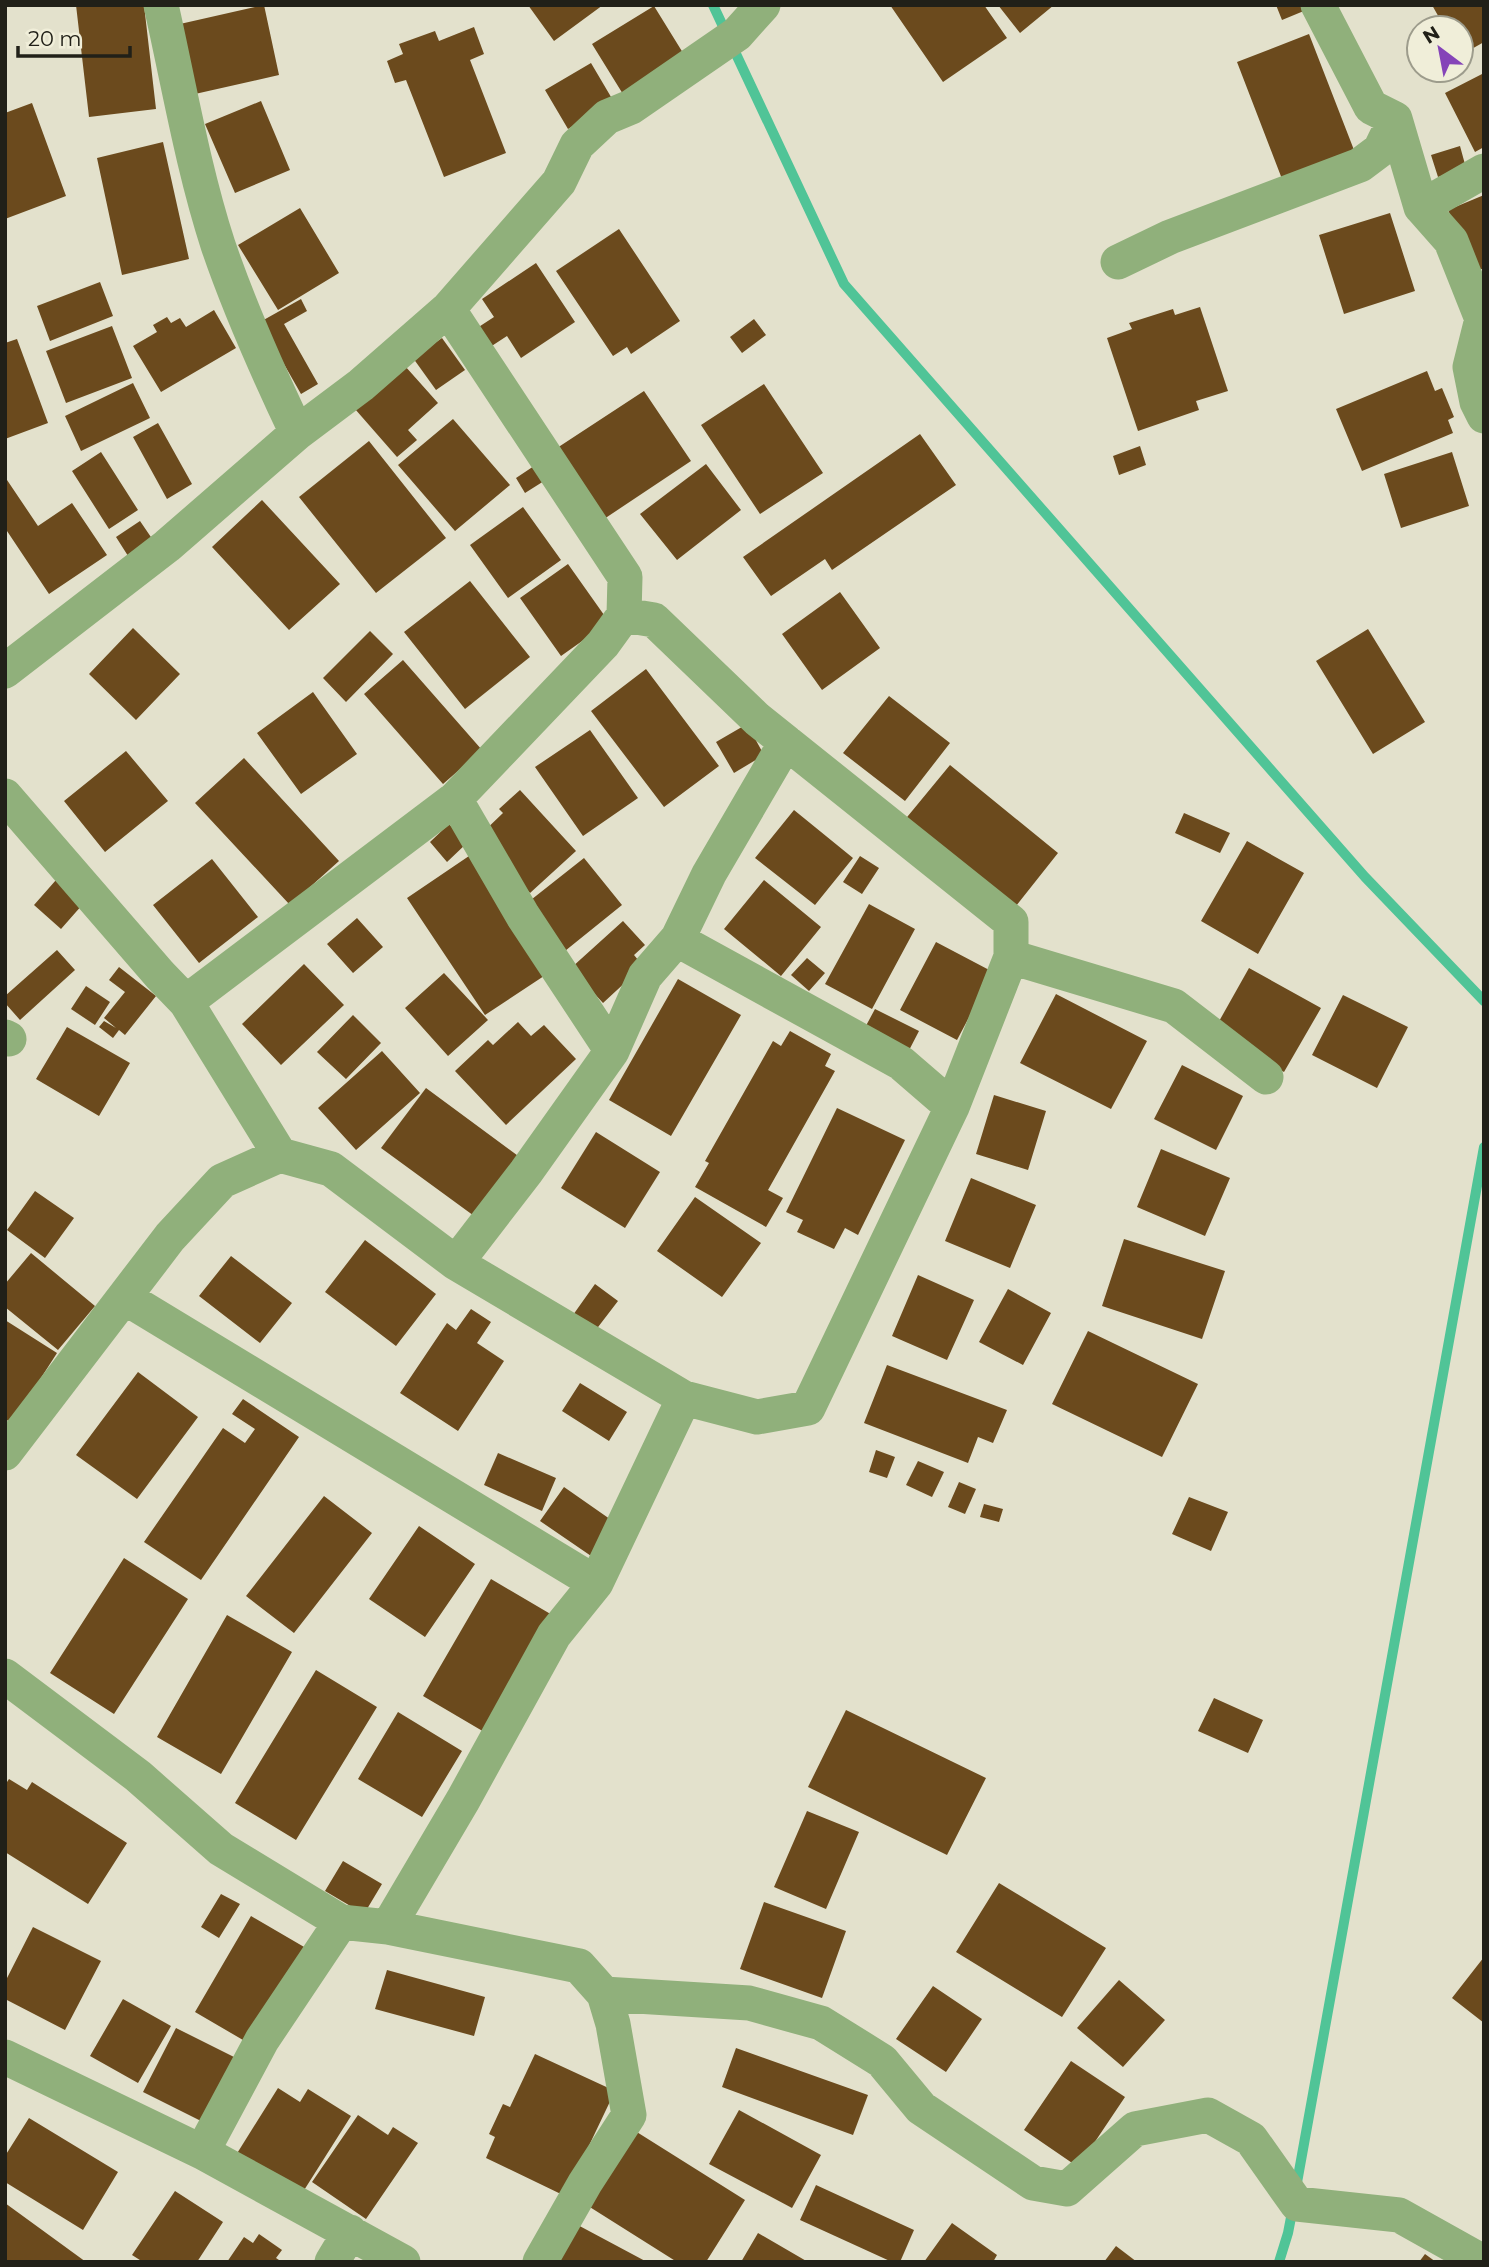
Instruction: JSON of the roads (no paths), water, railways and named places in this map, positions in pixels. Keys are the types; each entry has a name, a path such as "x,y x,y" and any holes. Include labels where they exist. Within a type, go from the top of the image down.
{"street":[{"path":"161,5 191,143 218,244 259,353 297,433"},
{"path":"5,671 167,546 297,433 361,385 448,309 559,182 577,145 607,117 631,107 737,34 763,5"},
{"path":"1318,5 1371,107 1395,119 1421,207 1451,240 1482,320 1470,367 1477,402 1484,416"},
{"path":"1118,262 1170,237 1360,165 1380,150 1395,119"},
{"path":"1421,207 1484,172"},
{"path":"186,1002 455,799 603,643 624,615 625,577 448,309"},
{"path":"5,1453 170,1237 222,1181 280,1155 331,1169 456,1263 684,1398 757,1417 808,1408 952,1107 1011,957 1011,922 757,719 654,620 624,615"},
{"path":"456,1263 526,1172 612,1051 645,976 678,938 709,874 786,742"},
{"path":"5,796 186,1002 280,1155"},
{"path":"455,799 523,916 612,1051"},
{"path":"678,938 901,1063 952,1107"},
{"path":"1011,957 1174,1006 1266,1077"},
{"path":"124,1297 596,1583"},
{"path":"388,1927 463,1800 554,1635 596,1583 684,1398"},
{"path":"5,1676 138,1776 221,1849 341,1922 388,1927 579,1966 604,1994 613,2024 629,2115 585,2183 540,2262"},
{"path":"202,2152 262,2040 341,1922"},
{"path":"604,1994 749,2003 821,2023 881,2061 921,2108 1033,2183 1068,2189 1135,2129 1208,2115 1251,2139 1297,2204 1399,2215 1483,2262"},
{"path":"5,2057 202,2152 402,2262"},
{"path":"332,2262 350,2232"}],"waterway":[{"path":"713,5 844,284 1365,877 1484,1001"},
{"path":"1296,2188 1484,1147"},
{"path":"1279,2262 1293,2207"}]}
